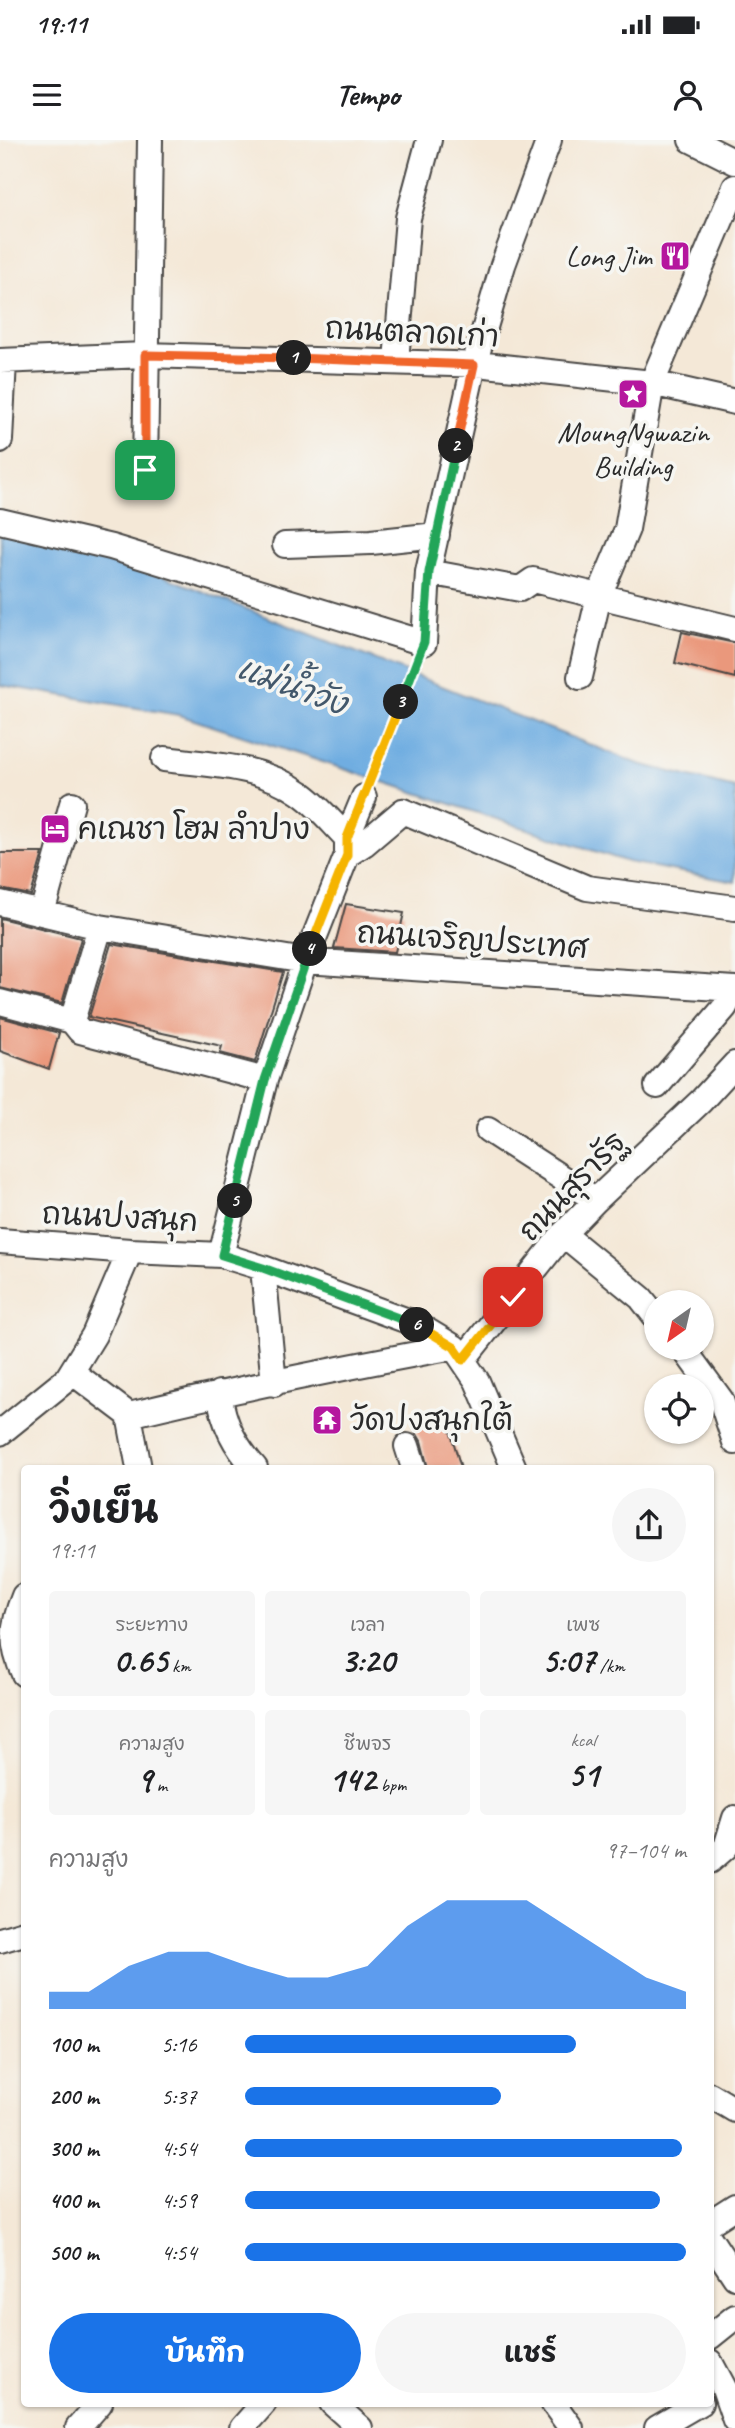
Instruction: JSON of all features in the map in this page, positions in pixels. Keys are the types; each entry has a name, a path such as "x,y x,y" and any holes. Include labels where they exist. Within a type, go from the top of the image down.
{"street":[{"path":"145,470 150,140"},
{"path":"396,361 408,218 429,140"},
{"path":"0,521 111,547 424,642 429,572 474,365 503,265 549,140"},
{"path":"691,140 735,162"},
{"path":"580,677 598,596 627,529 652,383 735,187"},
{"name":"ถนนตลาดเก่า","path":"2,361 145,355 474,365 652,383 735,402"},
{"path":"0,440 2,361"},
{"path":"285,545 437,536"},
{"path":"429,572 520,589 533,580 735,629"},
{"path":"164,759 253,771 279,780 301,793 347,847"},
{"path":"222,1255 265,1080 364,797"},
{"path":"42,913 72,804"},
{"path":"347,847 364,844 403,811 587,888 735,908"},
{"name":"ถนนเจริญประเทศ","path":"0,904 100,927 305,961 734,989"},
{"path":"72,1021 100,927"},
{"path":"657,1086 725,1007 734,989"},
{"path":"0,1002 72,1021 80,1031 265,1080"},
{"name":"ถนนสุรารัฐ","path":"458,1353 563,1234 734,1066"},
{"path":"488,1130 596,1200"},
{"path":"563,1234 644,1302"},
{"name":"ถนนปงสนุก","path":"0,1241 222,1255 416,1324 458,1353"},
{"path":"0,1433 67,1380 94,1335 130,1251"},
{"path":"263,1268 274,1384"},
{"path":"129,1415 219,1393 335,1378 458,1353 477,1381 513,1465"},
{"path":"692,1360 721,1400 735,1442"},
{"path":"72,1372 129,1415 138,1465"},
{"path":"219,1393 223,1419 252,1465"},
{"path":"21,1604 14,1621 14,1640 21,1667"},
{"path":"724,1856 735,1818"},
{"path":"714,1834 724,1856"},
{"path":"0,1940 21,1934"},
{"path":"714,2097 735,2110"},
{"path":"714,2220 735,2207"},
{"path":"714,2245 735,2277"},
{"path":"714,2334 735,2317"},
{"path":"717,2392 735,2420"},
{"path":"78,2428 96,2407"},
{"path":"242,2428 260,2407"},
{"path":"336,2407 360,2428"},
{"path":"556,2407 571,2428"},
{"path":"657,2428 693,2407"}],"path":[{"path":"364,797 424,642"}],"water":[{"name":"แม่น้ำวัง","path":"0,527 90,547 639,764 735,788 735,882 628,862 179,715 0,685"}],"building":[{"path":"682,632 735,643 735,678 675,663"},
{"path":"0,853 43,853 31,895 0,889"},
{"path":"346,904 404,913 395,952 334,948"},
{"path":"0,918 81,938 62,1003 0,988"},
{"path":"111,944 283,972 255,1062 220,1053 222,1046 89,1017"},
{"path":"0,1017 59,1033 49,1069 0,1051"},
{"path":"447,1420 460,1465 427,1465 421,1441 414,1429"}],"place":[{"name":"Long Jim","path":"675,256"},
{"name":"MoungNgwazin Building","path":"633,394"},
{"name":"คเณชา โฮม ลำปาง","path":"55,829"},
{"name":"วัดปงสนุกใต้","path":"327,1420"}],"route":[{"path":"145,470 145,355 474,365 429,572 424,642 347,838 347,855 305,961 265,1080 222,1255 416,1324 454,1347 463,1360 513,1297"}]}
